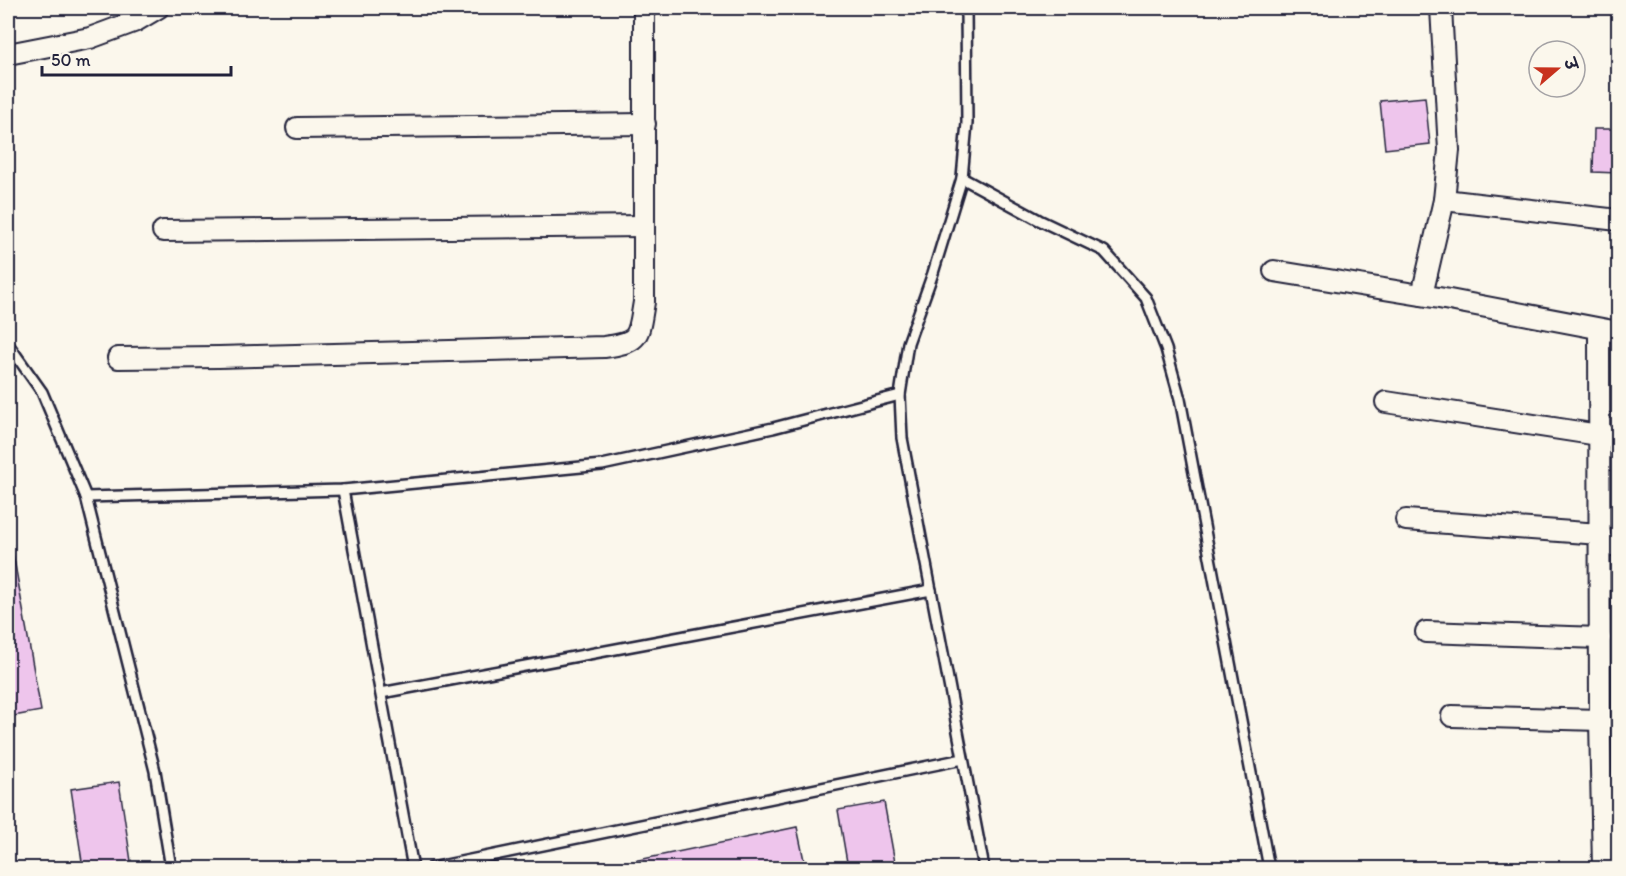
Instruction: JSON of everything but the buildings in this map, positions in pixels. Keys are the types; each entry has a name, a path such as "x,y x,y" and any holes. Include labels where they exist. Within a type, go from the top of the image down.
{"street":[{"path":"8,54 90,38 136,21 158,8"},
{"path":"118,358 604,347 627,344 638,333 644,302 644,8"},
{"path":"1422,295 1444,200 1449,150 1441,8"},
{"path":"297,128 645,124"},
{"path":"1444,200 1618,220"},
{"path":"163,231 644,226"},
{"path":"1274,272 1422,295 1618,332"},
{"path":"1599,329 1609,437 1606,647 1600,720 1610,752 1608,857"},
{"path":"1386,402 1609,437"},
{"path":"1406,520 1606,541"},
{"path":"1426,632 1606,647"},
{"path":"1452,716 1600,720"}],"lane":[{"path":"966,8 968,123 962,178 933,273 908,343 900,396 902,438 984,868"},
{"path":"962,178 1039,220 1104,251 1146,298 1166,350 1180,399 1269,868"},
{"path":"8,344 42,392 86,497 155,771 171,868"},
{"path":"86,497 343,490 602,465 773,428 900,396"},
{"path":"343,490 413,868"},
{"path":"381,693 931,590"},
{"path":"431,868 963,759"}]}
